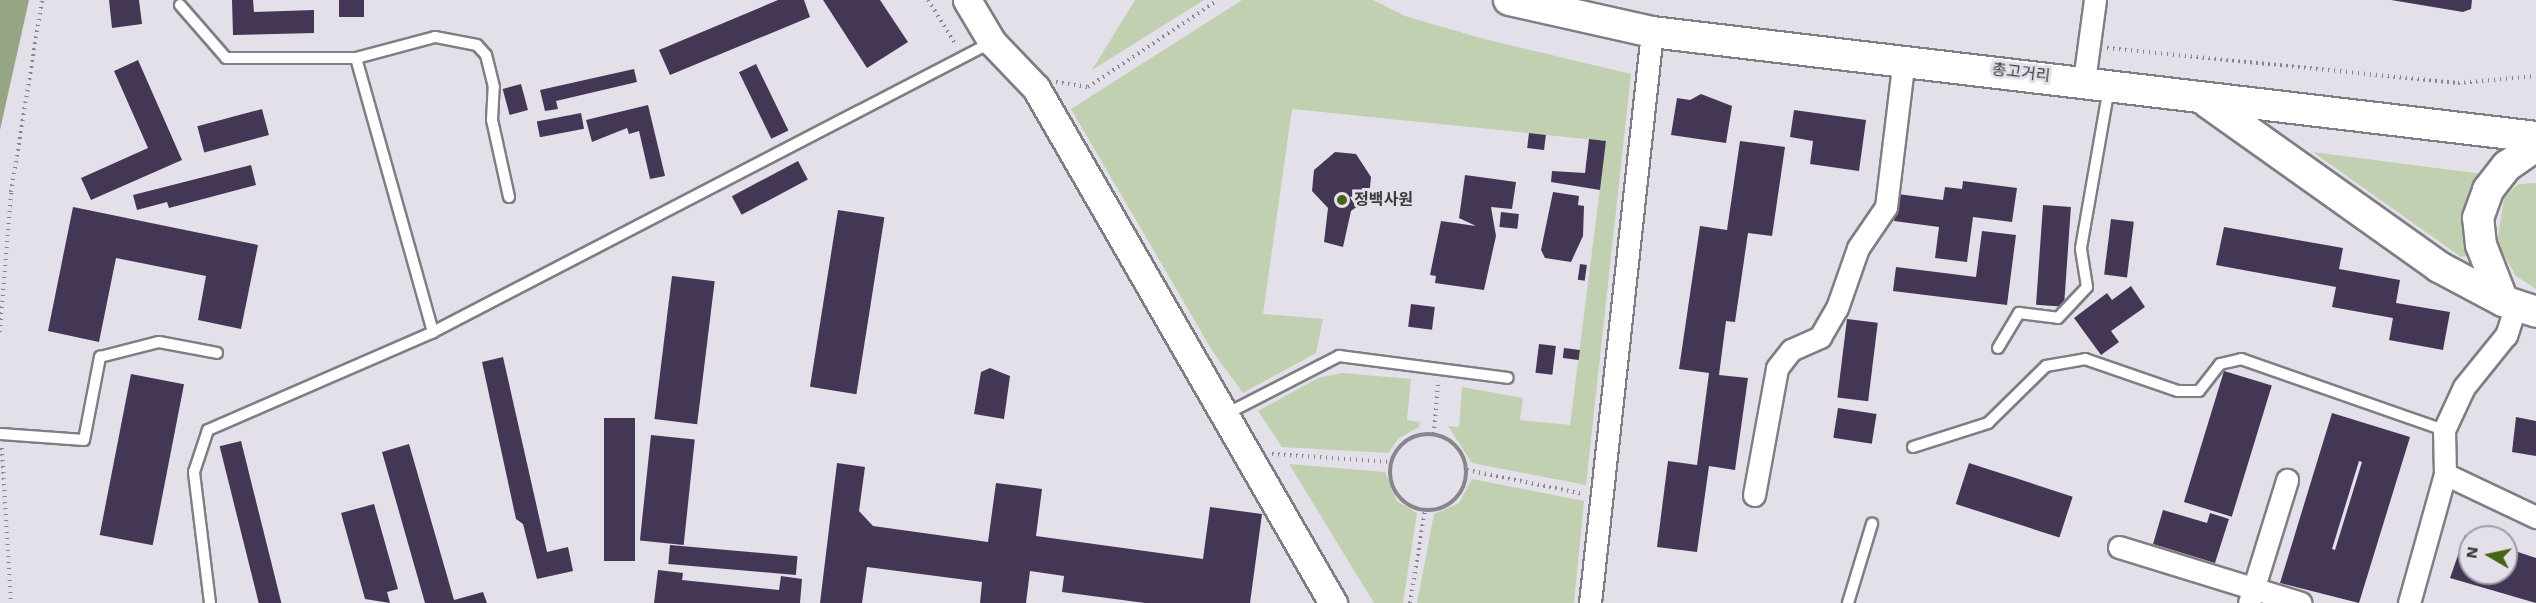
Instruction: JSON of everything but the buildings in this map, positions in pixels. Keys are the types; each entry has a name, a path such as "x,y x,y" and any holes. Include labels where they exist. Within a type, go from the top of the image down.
{"main road":[{"name":"총고거리","path":"1509,0 1652,32 1904,58 2097,83 2205,100 2536,137"},
{"path":"2205,100 2439,267 2518,306"},
{"path":"2518,306 2481,245 2478,218 2494,182 2536,146"}],"street":[{"path":"967,0 993,42 1035,88 1228,413 1333,603"},
{"path":"2094,0 2088,46 2097,83"},
{"path":"1590,603 1652,32"},
{"path":"1755,495 1777,368 1791,350 1820,337 1837,308 1858,248 1886,207 1904,58"},
{"path":"2409,603 2445,474 2444,430 2464,387 2506,335 2518,306"},
{"path":"2445,474 2536,517"},
{"path":"2252,596 2287,480"},
{"path":"2119,547 2252,596 2301,603"}],"lane":[{"path":"180,5 226,58 356,58 435,37 477,45 486,55 494,87 492,120 508,197"},
{"path":"210,603 194,472 208,430 433,332 963,55 993,42"},
{"path":"356,58 433,332"},
{"path":"1998,348 2019,313 2058,318 2087,287 2081,248 2097,83"},
{"path":"1,434 84,440 100,357 159,342 217,353"},
{"path":"1228,413 1339,356 1508,378"},
{"path":"1913,447 1988,423 2046,366 2085,359 2178,391 2199,391 2220,364 2241,359 2444,430"},
{"path":"1848,603 1872,524"}],"path":[{"path":"0,332 11,192 42,0"},
{"path":"928,0 963,55"},
{"path":"1035,88 1061,80 1088,87 1218,0"},
{"path":"2088,46 2458,83 2536,76"},
{"path":"1434,434 1440,369"},
{"path":"1,434 11,603"},
{"path":"1434,434 1459,448 1467,470 1455,499 1425,510 1397,494 1391,462 1407,440 1434,434"},
{"path":"1250,452 1391,462"},
{"path":"1467,470 1603,498"},
{"path":"1410,603 1425,510"}],"shaded area":[{"path":"0,0 29,0 0,130"},
{"path":"1135,0 1204,0 1092,70"},
{"path":"1242,0 1373,0 1405,16 1484,39 1631,74 1586,485 1472,463 1448,426 1459,427 1462,387 1523,398 1520,420 1570,425 1606,141 1292,109 1263,314 1323,319 1316,353 1243,393 1213,352 1071,109"},
{"path":"2313,152 2490,175 2472,255 2461,257"},
{"path":"2536,183 2536,289 2516,276 2497,243 2504,198 2518,184"},
{"path":"1343,373 1411,379 1407,420 1420,422 1419,427 1399,438 1388,453 1282,447 1258,411 1318,378"},
{"path":"1289,464 1385,472 1397,501 1417,513 1403,603 1374,603"},
{"path":"1472,479 1584,501 1574,603 1417,603 1434,514 1459,503"}],"place":[{"name":"정백사원","path":"1342,200"}]}
